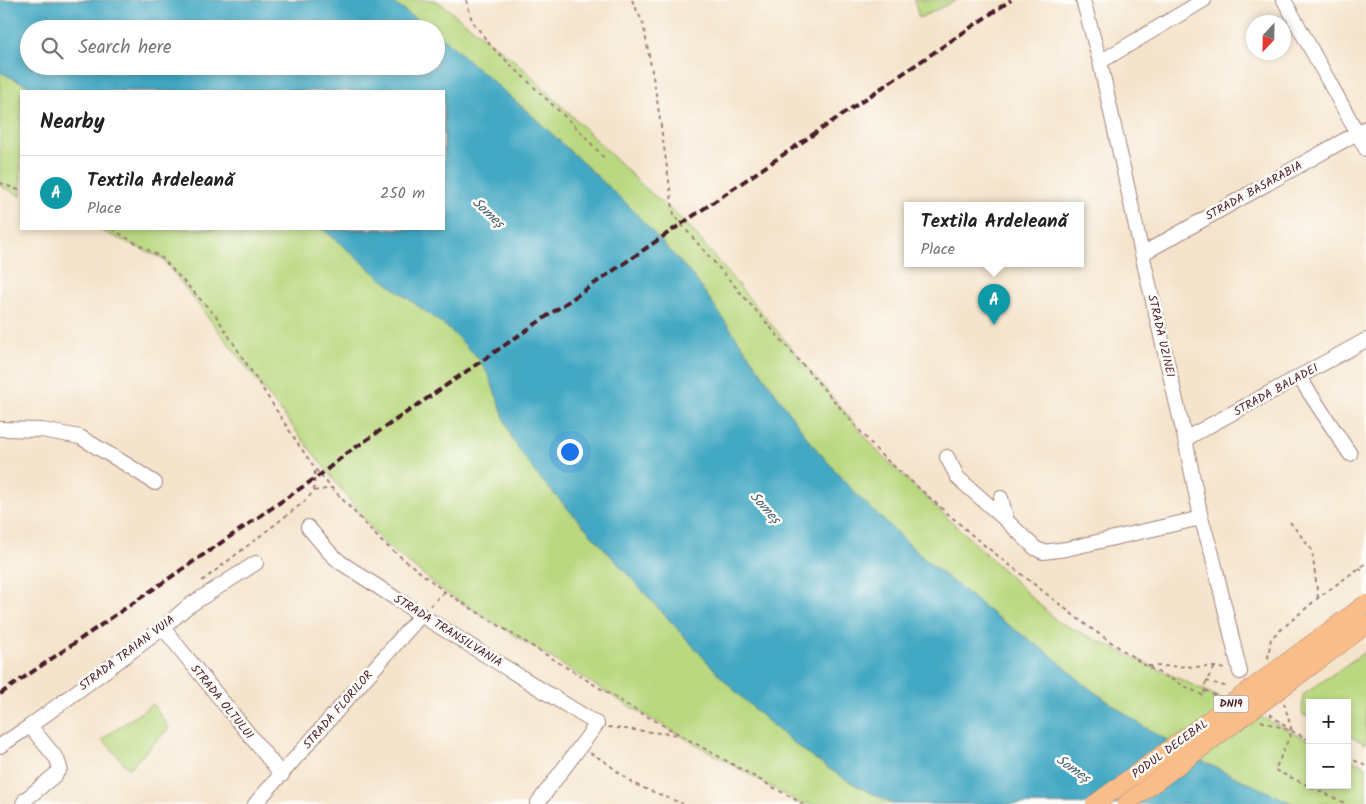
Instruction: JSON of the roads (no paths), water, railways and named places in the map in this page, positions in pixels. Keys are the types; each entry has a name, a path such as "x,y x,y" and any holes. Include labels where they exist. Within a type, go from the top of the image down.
{"main road":[{"name":"PODUL DECEBAL","path":"1095,804 1366,604"},
{"name":"PODUL DECEBAL","path":"1126,804 1259,713 1366,624"}],"street":[{"name":"STRADA UZINEI","path":"1083,0 1100,62 1201,518 1212,554 1240,672"},
{"path":"1100,62 1204,0"},
{"path":"1284,0 1362,131 1366,149"},
{"name":"STRADA BASARABIA","path":"1142,254 1362,131"},
{"name":"STRADA BALADEI","path":"1185,439 1366,340"},
{"path":"1299,377 1350,454"},
{"path":"0,429 42,430 80,437 155,483"},
{"path":"947,457 958,478 1035,548 1044,552 1158,529 1201,518"},
{"path":"1002,498 1007,521"},
{"name":"STRADA TRANSILVANIA","path":"308,527 324,547 340,562 421,615 599,725 537,804"},
{"name":"STRADA TRAIAN VUIA","path":"0,746 163,628 187,607 256,563"},
{"name":"STRADA FLORILOR","path":"255,804 421,615"},
{"name":"STRADA OLTULUI","path":"163,628 282,775"},
{"path":"23,804 55,775 60,768 57,759 30,726"}],"water":[{"name":"Someș","path":"0,0 389,0 418,20 20,20 20,75 445,75 445,40 536,119 630,207 694,277 811,443 858,496 928,562 997,617 1051,655 1085,685 1143,726 1206,763 1294,804 893,804 845,779 781,733 723,679 537,475 512,439 489,376 478,358 449,329 383,280 324,230 445,230 445,90 37,90 0,72"}],"railway":[{"path":"0,694 320,475 346,454 1011,0"}],"place":[{"name":"Textila Ardeleană","path":"994,325"}]}
